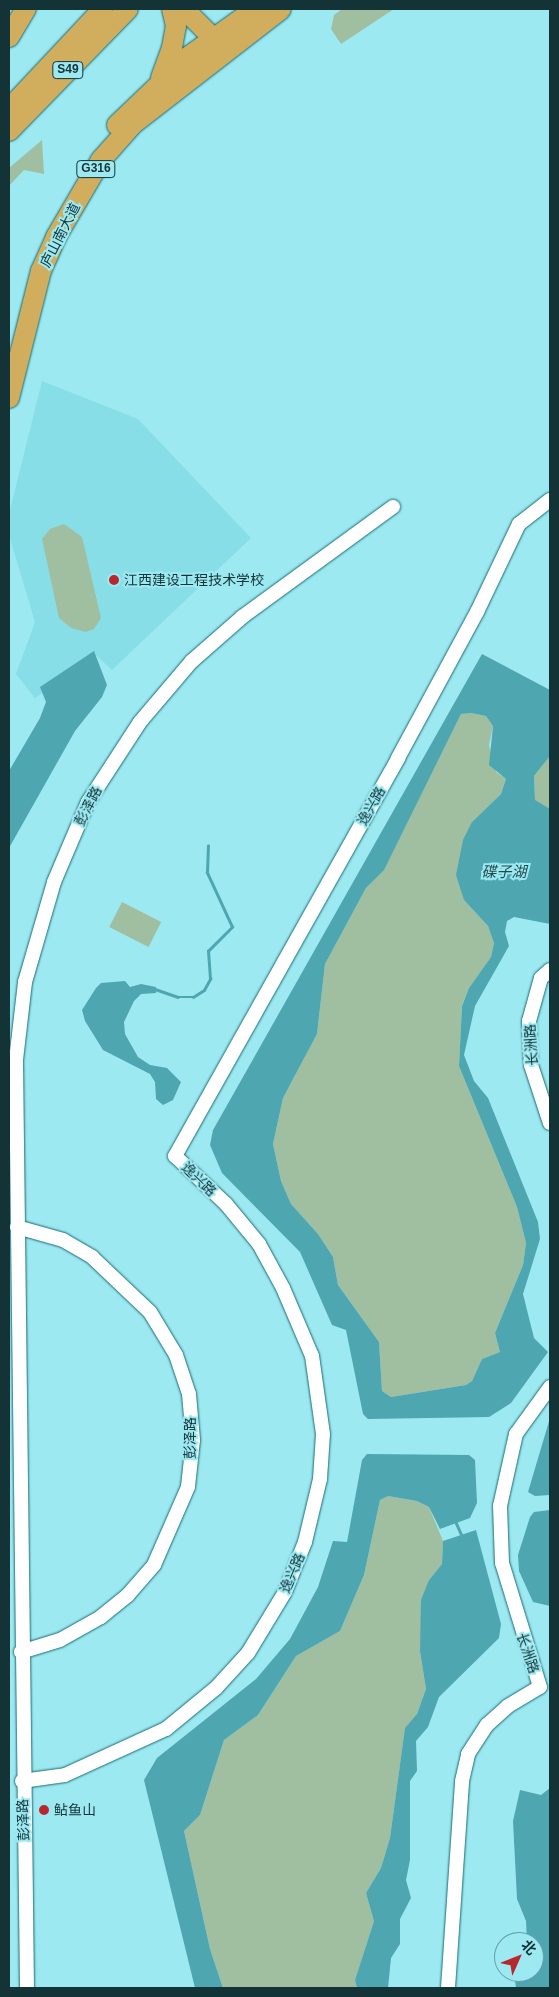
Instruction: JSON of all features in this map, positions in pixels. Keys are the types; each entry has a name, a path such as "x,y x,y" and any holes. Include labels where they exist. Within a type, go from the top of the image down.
{"highway":[{"path":"9,37 26,9"},
{"name":"S49","path":"9,109 103,9"},
{"name":"S49","path":"9,131 128,9"},
{"path":"158,84 172,48 176,26 172,9"},
{"path":"184,9 223,38"},
{"path":"199,9 223,38"},
{"path":"223,38 231,9"},
{"name":"庐山南大道","path":"9,355 33,264 49,228 104,140 158,84 223,38 255,9"},
{"name":"庐山南大道","path":"9,398 41,272 72,208 101,160 133,124 216,59 223,38 281,9"}],"street":[{"name":"逸兴路","path":"22,1781 65,1775 166,1729 216,1688 248,1653 285,1592 305,1542 320,1479 323,1434 312,1356 283,1288 259,1244 226,1204 174,1156 402,751 519,524 550,500"},
{"name":"彭泽路","path":"27,1988 22,1781 16,1060 25,982 54,882 88,802 140,722 192,661 242,617 393,507"},
{"name":"长洲路","path":"550,970 541,978 528,1020 531,1065 550,1123"},
{"name":"彭泽路","path":"17,1227 63,1240 92,1257 150,1312 176,1355 189,1394 193,1440 188,1487 154,1565 128,1595 101,1617 60,1640 21,1652"},
{"name":"长洲路","path":"448,1988 462,1781 468,1754 487,1725 508,1706 540,1687 502,1563 499,1512 516,1434 550,1388"}],"shaded area":[{"name":"江西建设工程技术学校","path":"42,381 138,419 251,538 112,670 96,655 35,698 16,674 35,622 9,535 9,514"}],"green space":[{"path":"342,9 394,9 341,44 331,29 334,15"},
{"path":"42,140 44,174 24,170 9,186 9,168"},
{"path":"64,524 82,537 101,618 94,629 86,632 71,628 59,618 42,539 50,529"},
{"path":"471,713 486,716 493,726 489,745 496,772 506,779 501,794 472,822 464,900 488,926 494,943 491,957 469,988 462,1005 459,1066 517,1207 526,1243 523,1265 495,1333 500,1352 482,1359 472,1381 466,1385 391,1397 382,1391 379,1342 338,1285 333,1257 318,1234 291,1204 281,1181 273,1144 283,1098 317,1034 325,964 366,888 384,869 461,714"},
{"path":"550,756 550,809 535,801 534,776"},
{"path":"122,902 161,922 148,947 109,927"},
{"path":"388,1496 417,1501 429,1507 443,1541 442,1564 429,1580 420,1651 426,1689 417,1714 405,1729 390,1838 381,1868 366,1893 374,1921 355,1980 357,1988 223,1988 210,1949 184,1831 200,1815 224,1740 258,1715 296,1656 340,1631 364,1575 380,1500"}],"water":[{"path":"94,651 107,685 102,697 75,731 9,848 9,771 40,718 46,702 40,687"},
{"name":"碟子湖","path":"482,654 550,690 550,756 534,776 535,800 550,809 550,924 514,917 507,921 505,932 509,946 475,1006 464,1055 474,1081 488,1098 538,1222 540,1239 523,1294 534,1338 548,1352 511,1403 489,1417 368,1419 363,1414 346,1330 332,1325 300,1252 222,1173 210,1145 213,1130","holes":["471,713 486,716 493,726 489,765 506,779 501,794 472,822 463,840 456,875 464,900 488,926 494,943 491,957 469,988 462,1006 459,1066 517,1207 526,1243 523,1265 495,1333 500,1352 482,1359 472,1381 466,1385 391,1397 382,1391 379,1342 338,1285 333,1257 318,1234 291,1204 281,1181 273,1144 283,1098 317,1034 325,964 366,888 384,870 461,714"]},
{"path":"125,981 130,987 141,984 156,987 156,993 141,994 134,1001 124,1022 125,1034 138,1057 150,1065 167,1068 181,1082 173,1100 163,1105 156,1099 155,1082 150,1074 103,1050 85,1021 82,1010 101,983"},
{"path":"550,1418 550,1495 535,1496 528,1492"},
{"path":"367,1454 469,1455 475,1460 477,1503 470,1518 440,1529 429,1507 417,1501 388,1496 380,1500 364,1575 340,1631 296,1656 258,1715 224,1740 200,1815 184,1831 210,1949 223,1988 195,1988 144,1780 157,1758 256,1679 290,1639 318,1587 333,1541 347,1542 362,1460"},
{"path":"550,1510 550,1606 533,1602 519,1571 518,1555 530,1517 534,1512"},
{"path":"476,1530 501,1624 499,1638 439,1697 428,1727 416,1741 417,1771 410,1781 410,1860 406,1880 411,1898 400,1919 400,1944 391,1958 388,1988 357,1988 355,1980 374,1921 366,1893 381,1868 390,1838 405,1728 417,1714 426,1689 420,1651 421,1600 429,1580 442,1564 443,1541"},
{"path":"550,1788 550,1988 516,1988 515,1982 544,1982 544,1932 527,1932 526,1921 517,1899 513,1821 520,1790 541,1795"}],"waterway":[{"path":"155,989 178,997 193,997 204,990 210,979 208,951 232,927 207,873 208,846"},
{"path":"455,1520 463,1538"}],"place":[{"name":"江西建设工程技术学校","path":"114,580"},
{"name":"鲇鱼山","path":"44,1810"}]}
